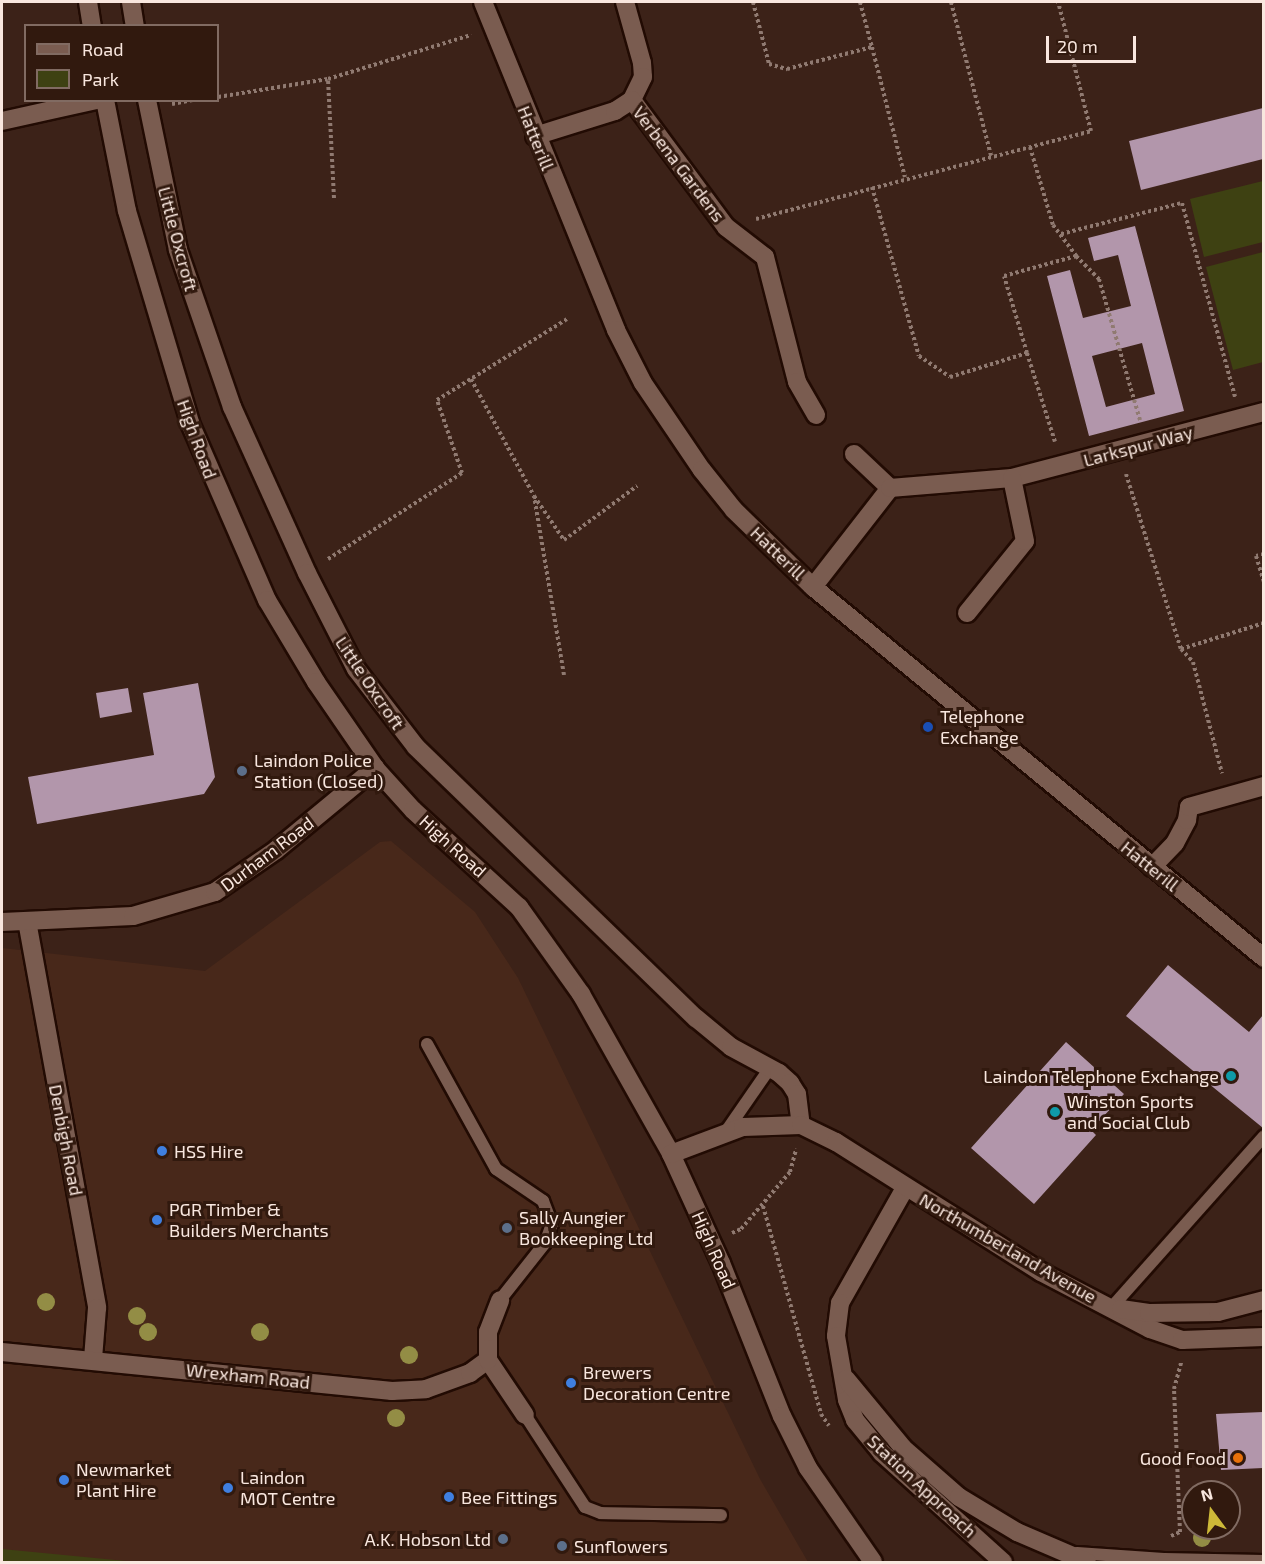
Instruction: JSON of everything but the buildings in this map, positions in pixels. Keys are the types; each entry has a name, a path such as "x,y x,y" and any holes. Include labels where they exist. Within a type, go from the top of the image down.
{"street":[{"path":"88,2 92,24"},
{"path":"131,2 135,24"},
{"name":"Hatterill","path":"483,2 588,266 643,382 673,430 734,510 813,587 1263,958"},
{"name":"Verbena Gardens","path":"535,136 615,111 632,100 643,77 642,63 625,2"},
{"name":"Verbena Gardens","path":"632,100 726,227 756,248 771,268 797,382 816,415"},
{"path":"2,121 88,102"},
{"name":"High Road","path":"105,102 136,243 190,423 209,472 277,617 375,768 537,929 604,1032 671,1154 721,1263 782,1416 836,1514 873,1563"},
{"name":"Little Oxcroft","path":"147,102 178,250 205,331 237,417 307,573 356,669 416,747 717,1038 770,1068 797,1094 801,1125"},
{"name":"Larkspur Way","path":"890,488 1012,478 1147,445 1263,412"},
{"path":"813,587 890,488 854,454"},
{"path":"967,613 1025,541 1012,478"},
{"name":"Durham Road","path":"2,922 133,916 216,892 276,850 375,768"},
{"path":"1152,867 1175,843 1188,820 1189,807 1263,786"},
{"name":"Denbigh Road","path":"27,921 97,1308 93,1359"},
{"path":"671,1154 727,1130 757,1124 801,1125 836,1142 905,1188"},
{"name":"Northumberland Avenue","path":"905,1188 1041,1272 1150,1329 1182,1340 1263,1337"},
{"name":"Station Approach","path":"905,1188 840,1303 836,1336 840,1370 855,1420 866,1435 1003,1563"},
{"path":"500,1300 488,1332 488,1360 525,1415"},
{"name":"Northumberland Avenue","path":"1111,1308 1149,1313 1218,1312 1263,1300"},
{"name":"Wrexham Road","path":"2,1352 93,1359 392,1391 426,1389 470,1373 488,1360"},
{"name":"Station Approach","path":"840,1370 875,1416 936,1479 982,1513 1087,1563"}],"lane":[{"path":"427,1044 496,1169 543,1201 552,1224 544,1243 500,1300"},
{"path":"727,1130 770,1068"},
{"path":"1111,1308 1263,1136"},
{"path":"525,1415 585,1507 601,1513 721,1515"},
{"name":"Station Approach","path":"1064,1551 1154,1559 1263,1561"}],"path":[{"path":"753,2 769,64 787,69 872,47"},
{"path":"860,2 905,177"},
{"path":"951,2 991,156"},
{"path":"726,227 905,177 1091,131 1058,2"},
{"path":"219,97 327,79 492,28"},
{"path":"327,79 334,198"},
{"path":"1030,147 1053,225 1076,256 1099,279 1147,445"},
{"path":"872,187 920,356 950,377 1028,353"},
{"path":"1061,234 1182,203 1240,418"},
{"path":"1062,467 1004,276 1076,256"},
{"path":"307,573 462,473 437,400 567,319"},
{"path":"471,379 534,496 564,540 637,486"},
{"path":"1119,450 1181,649 1193,662 1228,796"},
{"path":"534,496 564,675"},
{"path":"1263,554 1256,556 1263,583"},
{"path":"1181,649 1263,623"},
{"path":"741,1230 790,1172 801,1125"},
{"path":"763,1206 821,1414 833,1431"},
{"path":"1163,1540 1180,1532 1174,1389 1181,1364"}],"shaded area":[{"path":"391,841 475,912 518,978 760,1479 808,1562 96,1562 2,1552 2,948 205,971 380,842"}],"green space":[{"path":"1263,181 1263,242 1204,257 1190,199"},
{"path":"1263,252 1263,362 1233,370 1206,267"},
{"path":"2,1549 136,1562 2,1562"}],"place":[{"name":"Telephone Exchange","path":"928,727"},
{"name":"Laindon Police Station (Closed)","path":"242,771"},
{"name":"Laindon Telephone Exchange","path":"1231,1076"},
{"name":"Winston Sports and Social Club","path":"1055,1112"},
{"name":"HSS Hire","path":"162,1151"},
{"name":"PGR Timber & Builders Merchants","path":"157,1220"},
{"name":"Sally Aungier Bookkeeping Ltd","path":"507,1228"},
{"name":"Brewers Decoration Centre","path":"571,1383"},
{"name":"Good Food","path":"1238,1458"},
{"name":"Newmarket Plant Hire","path":"64,1480"},
{"name":"Laindon MOT Centre","path":"228,1488"},
{"name":"Bee Fittings","path":"449,1497"},
{"name":"A.K. Hobson Ltd","path":"503,1539"},
{"name":"Sunflowers","path":"562,1546"}]}
